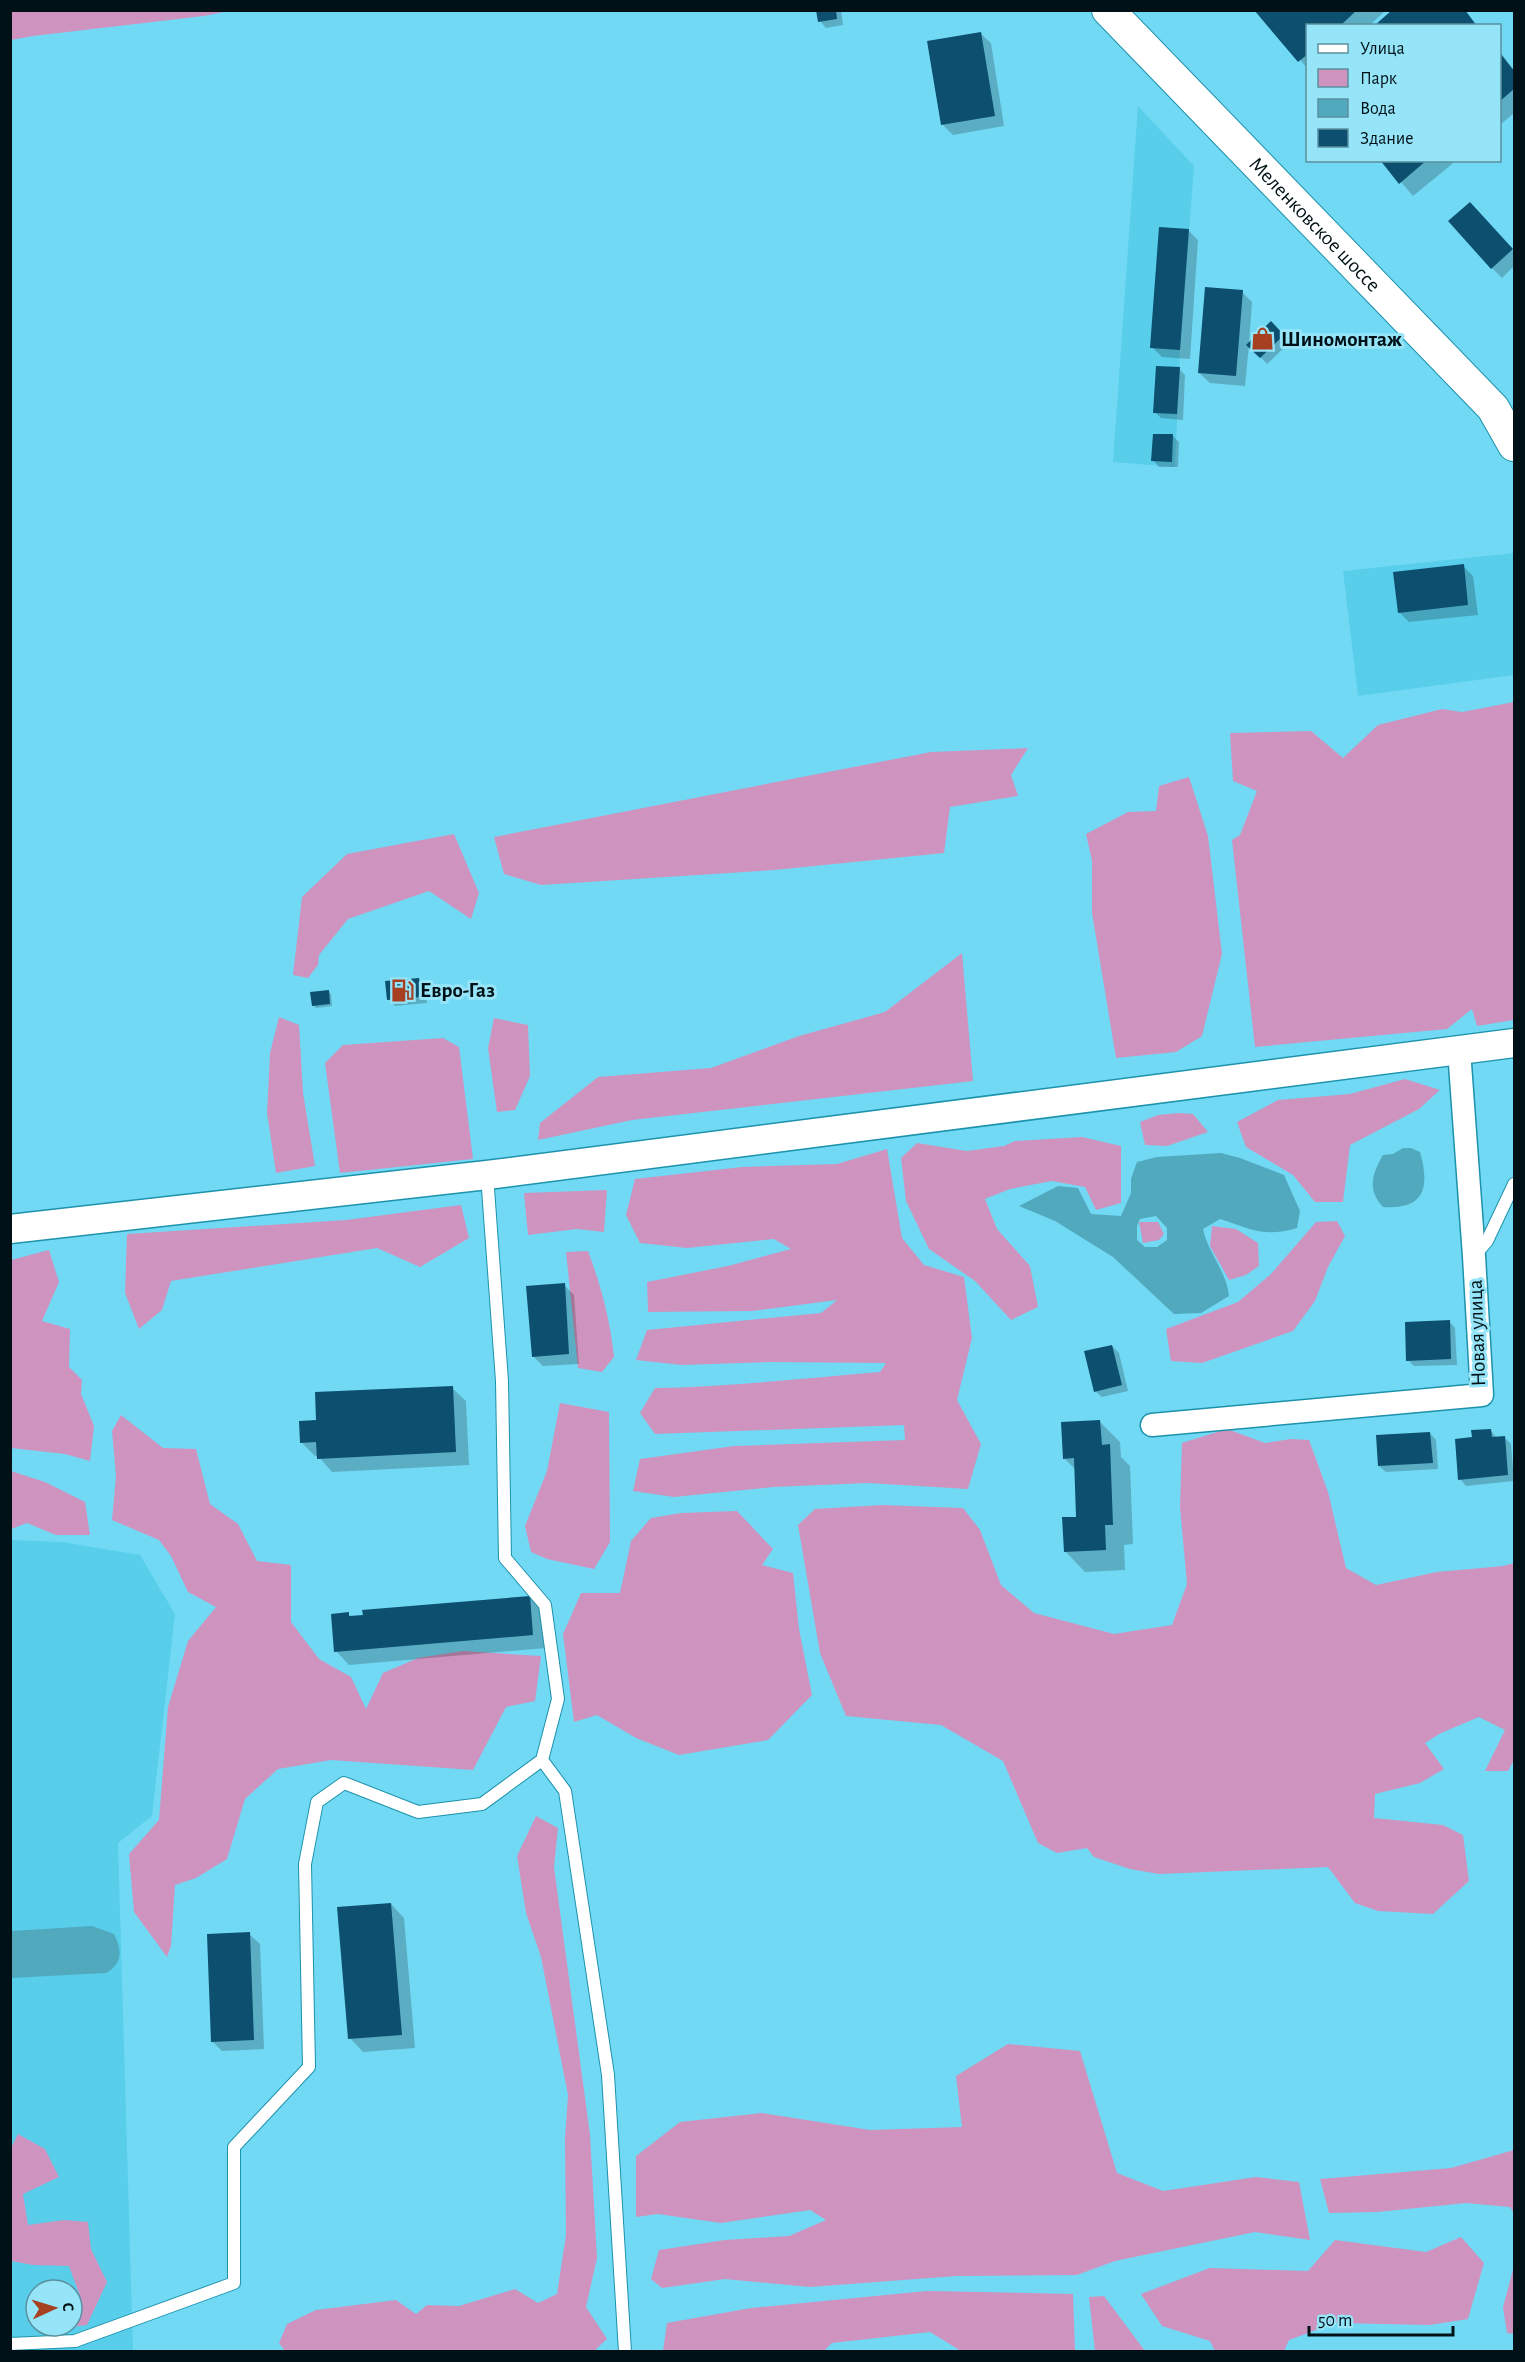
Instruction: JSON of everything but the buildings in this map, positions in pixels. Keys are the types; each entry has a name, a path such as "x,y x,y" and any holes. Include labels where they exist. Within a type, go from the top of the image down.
{"main road":[{"name":"Меленковское шоссе","path":"1108,10 1493,408 1515,445"}],"street":[{"path":"10,1228 487,1175 1515,1043"},
{"name":"Новая улица","path":"1152,1425 1482,1395 1459,1050"}],"lane":[{"path":"10,2344 75,2341 234,2283 234,2147 309,2067 305,1864 317,1802 344,1783 418,1812 482,1804 542,1760 558,1699 545,1605 505,1558 502,1381 487,1175"},
{"path":"1474,1256 1487,1241 1515,1184"},
{"path":"542,1760 565,1791 606,2063 625,2352"}],"shaded area":[{"path":"1138,106 1194,166 1180,350 1175,467 1113,462"},
{"path":"1514,553 1514,675 1358,696 1343,571"},
{"path":"10,1540 62,1542 140,1555 175,1614 152,1816 118,1843 133,2351 11,2351"}],"green space":[{"path":"11,10 229,10 229,11 11,40"},
{"path":"1514,702 1514,1020 1477,1026 1472,1009 1447,1029 1255,1047 1232,840 1240,835 1257,791 1233,781 1230,733 1311,731 1343,758 1378,725 1442,709 1462,712"},
{"path":"1028,748 1011,775 1018,796 950,807 944,853 774,870 541,885 504,874 494,837 931,752"},
{"path":"1189,777 1208,836 1222,954 1202,1036 1176,1052 1116,1058 1092,913 1092,861 1086,834 1128,812 1156,811 1159,786"},
{"path":"454,834 479,893 471,919 429,891 348,919 319,955 318,965 308,978 293,975 302,897 347,854"},
{"path":"962,953 973,1081 632,1120 538,1140 540,1123 598,1077 711,1068 799,1036 885,1012"},
{"path":"279,1017 299,1025 303,1093 315,1166 276,1173 267,1113 270,1053"},
{"path":"494,1018 528,1025 530,1076 515,1110 497,1112 488,1048"},
{"path":"443,1038 459,1047 473,1159 340,1173 325,1063 343,1045"},
{"path":"1405,1079 1440,1090 1419,1109 1350,1145 1343,1202 1315,1202 1293,1175 1246,1147 1237,1122 1278,1100 1350,1094"},
{"path":"1193,1114 1208,1132 1167,1146 1145,1145 1140,1122 1158,1115"},
{"path":"1082,1137 1121,1146 1121,1203 1096,1210 1085,1187 1052,1181 1010,1189 985,1199 997,1229 1030,1266 1038,1307 1011,1320 975,1281 929,1249 906,1201 901,1158 917,1143 967,1151 1004,1146 1015,1141"},
{"path":"887,1149 902,1238 924,1265 964,1277 972,1338 957,1400 981,1444 968,1489 868,1483 774,1487 674,1497 633,1491 640,1459 734,1446 905,1440 904,1425 655,1434 640,1413 655,1388 739,1384 880,1372 886,1363 769,1362 682,1365 636,1360 647,1330 821,1313 837,1300 752,1311 648,1312 647,1282 728,1266 791,1249 774,1239 687,1248 640,1243 626,1215 635,1179 742,1167 837,1164"},
{"path":"607,1190 604,1232 577,1229 528,1235 524,1193"},
{"path":"461,1205 469,1238 420,1267 377,1248 171,1281 162,1310 139,1329 125,1293 127,1234 346,1220"},
{"path":"1337,1221 1345,1236 1328,1267 1315,1301 1293,1331 1202,1363 1171,1361 1166,1329 1238,1302 1271,1274 1316,1222"},
{"path":"1139,1222 1158,1222 1164,1234 1159,1240 1143,1243"},
{"path":"1212,1226 1236,1229 1258,1243 1259,1266 1246,1275 1229,1280 1210,1246"},
{"path":"49,1250 59,1282 42,1321 70,1329 69,1367 82,1380 81,1394 94,1426 90,1461 65,1454 11,1448 11,1260"},
{"path":"588,1251 604,1303 614,1357 602,1372 578,1368 566,1252"},
{"path":"560,1403 609,1412 610,1542 594,1569 547,1559 531,1552 525,1526 547,1471"},
{"path":"121,1415 163,1448 196,1449 210,1504 238,1524 257,1561 291,1565 291,1622 319,1659 351,1677 366,1709 383,1673 418,1658 463,1651 541,1656 535,1701 506,1707 473,1770 331,1760 278,1769 245,1799 227,1859 196,1878 175,1885 171,1946 167,1957 134,1912 129,1854 159,1820 168,1707 188,1641 216,1607 188,1592 171,1556 159,1540 112,1520 116,1476 112,1431"},
{"path":"1227,1429 1265,1443 1291,1439 1309,1440 1328,1492 1346,1568 1376,1585 1437,1572 1514,1563 1514,1760 1508,1771 1485,1771 1505,1730 1479,1717 1441,1733 1425,1743 1444,1769 1420,1783 1375,1794 1374,1818 1443,1825 1463,1835 1469,1881 1433,1914 1378,1911 1355,1903 1328,1867 1159,1874 1130,1869 1094,1857 1087,1848 1057,1853 1038,1843 1003,1761 941,1725 846,1716 820,1653 798,1525 815,1509 882,1505 963,1508 980,1530 1001,1585 1034,1613 1114,1634 1172,1625 1187,1584 1180,1507 1182,1443"},
{"path":"11,1471 45,1482 85,1502 90,1535 56,1535 27,1523 11,1529"},
{"path":"737,1511 773,1549 762,1565 793,1573 799,1629 812,1695 768,1740 679,1755 636,1738 597,1715 574,1722 563,1634 581,1593 620,1593 631,1541 651,1518 681,1513"},
{"path":"536,1816 558,1828 554,1867 590,2135 597,2258 586,2307 607,2339 593,2352 285,2351 279,2343 287,2324 316,2310 396,2300 416,2314 427,2305 459,2306 515,2289 538,2303 557,2294 566,2235 565,2139 568,2095 541,1957 526,1913 517,1856"},
{"path":"1008,2044 1080,2051 1117,2173 1163,2191 1256,2177 1299,2182 1310,2240 1255,2232 1115,2261 1077,2275 956,2276 810,2287 725,2279 662,2288 651,2279 659,2250 725,2240 789,2236 826,2220 810,2210 721,2223 658,2214 636,2217 636,2156 680,2122 762,2113 870,2130 962,2127 956,2076"},
{"path":"18,2134 45,2149 59,2177 23,2194 28,2225 64,2220 88,2222 91,2249 107,2282 87,2325 84,2325 84,2278 73,2278 69,2266 33,2265 11,2261 11,2148"},
{"path":"1514,2150 1514,2213 1510,2207 1466,2203 1377,2212 1329,2213 1320,2179 1451,2168"},
{"path":"1461,2237 1484,2263 1468,2319 1430,2325 1335,2323 1289,2340 1284,2351 1215,2351 1210,2341 1162,2326 1141,2294 1210,2268 1308,2271 1335,2240 1426,2252"},
{"path":"1514,2266 1514,2334 1507,2333 1503,2307"},
{"path":"927,2291 1073,2294 1075,2351 961,2351 930,2332 832,2343 824,2351 663,2351 667,2323 751,2308"},
{"path":"1104,2296 1145,2351 1095,2351 1089,2297"}],"water":[{"path":"1403,1148 1411,1148 1420,1152 1424,1186 1416,1200 1408,1205 1383,1207 1373,1188 1376,1169 1383,1155 1393,1154"},
{"path":"1221,1153 1240,1158 1284,1175 1300,1211 1297,1228 1285,1231 1258,1231 1220,1219 1203,1229 1225,1279 1229,1296 1201,1313 1174,1314 1113,1257 1055,1221 1019,1206 1058,1186 1078,1188 1091,1214 1121,1216 1131,1193 1131,1179 1137,1162 1157,1157","holes":["1156,1216 1167,1228 1167,1240 1157,1247 1145,1247 1137,1240 1137,1226 1140,1219"]},
{"path":"92,1926 114,1934 119,1945 116,1965 106,1973 11,1978 11,1931"}],"place":[{"name":"Шиномонтаж","path":"1263,339"},
{"name":"Евро-Газ","path":"402,990"}]}
